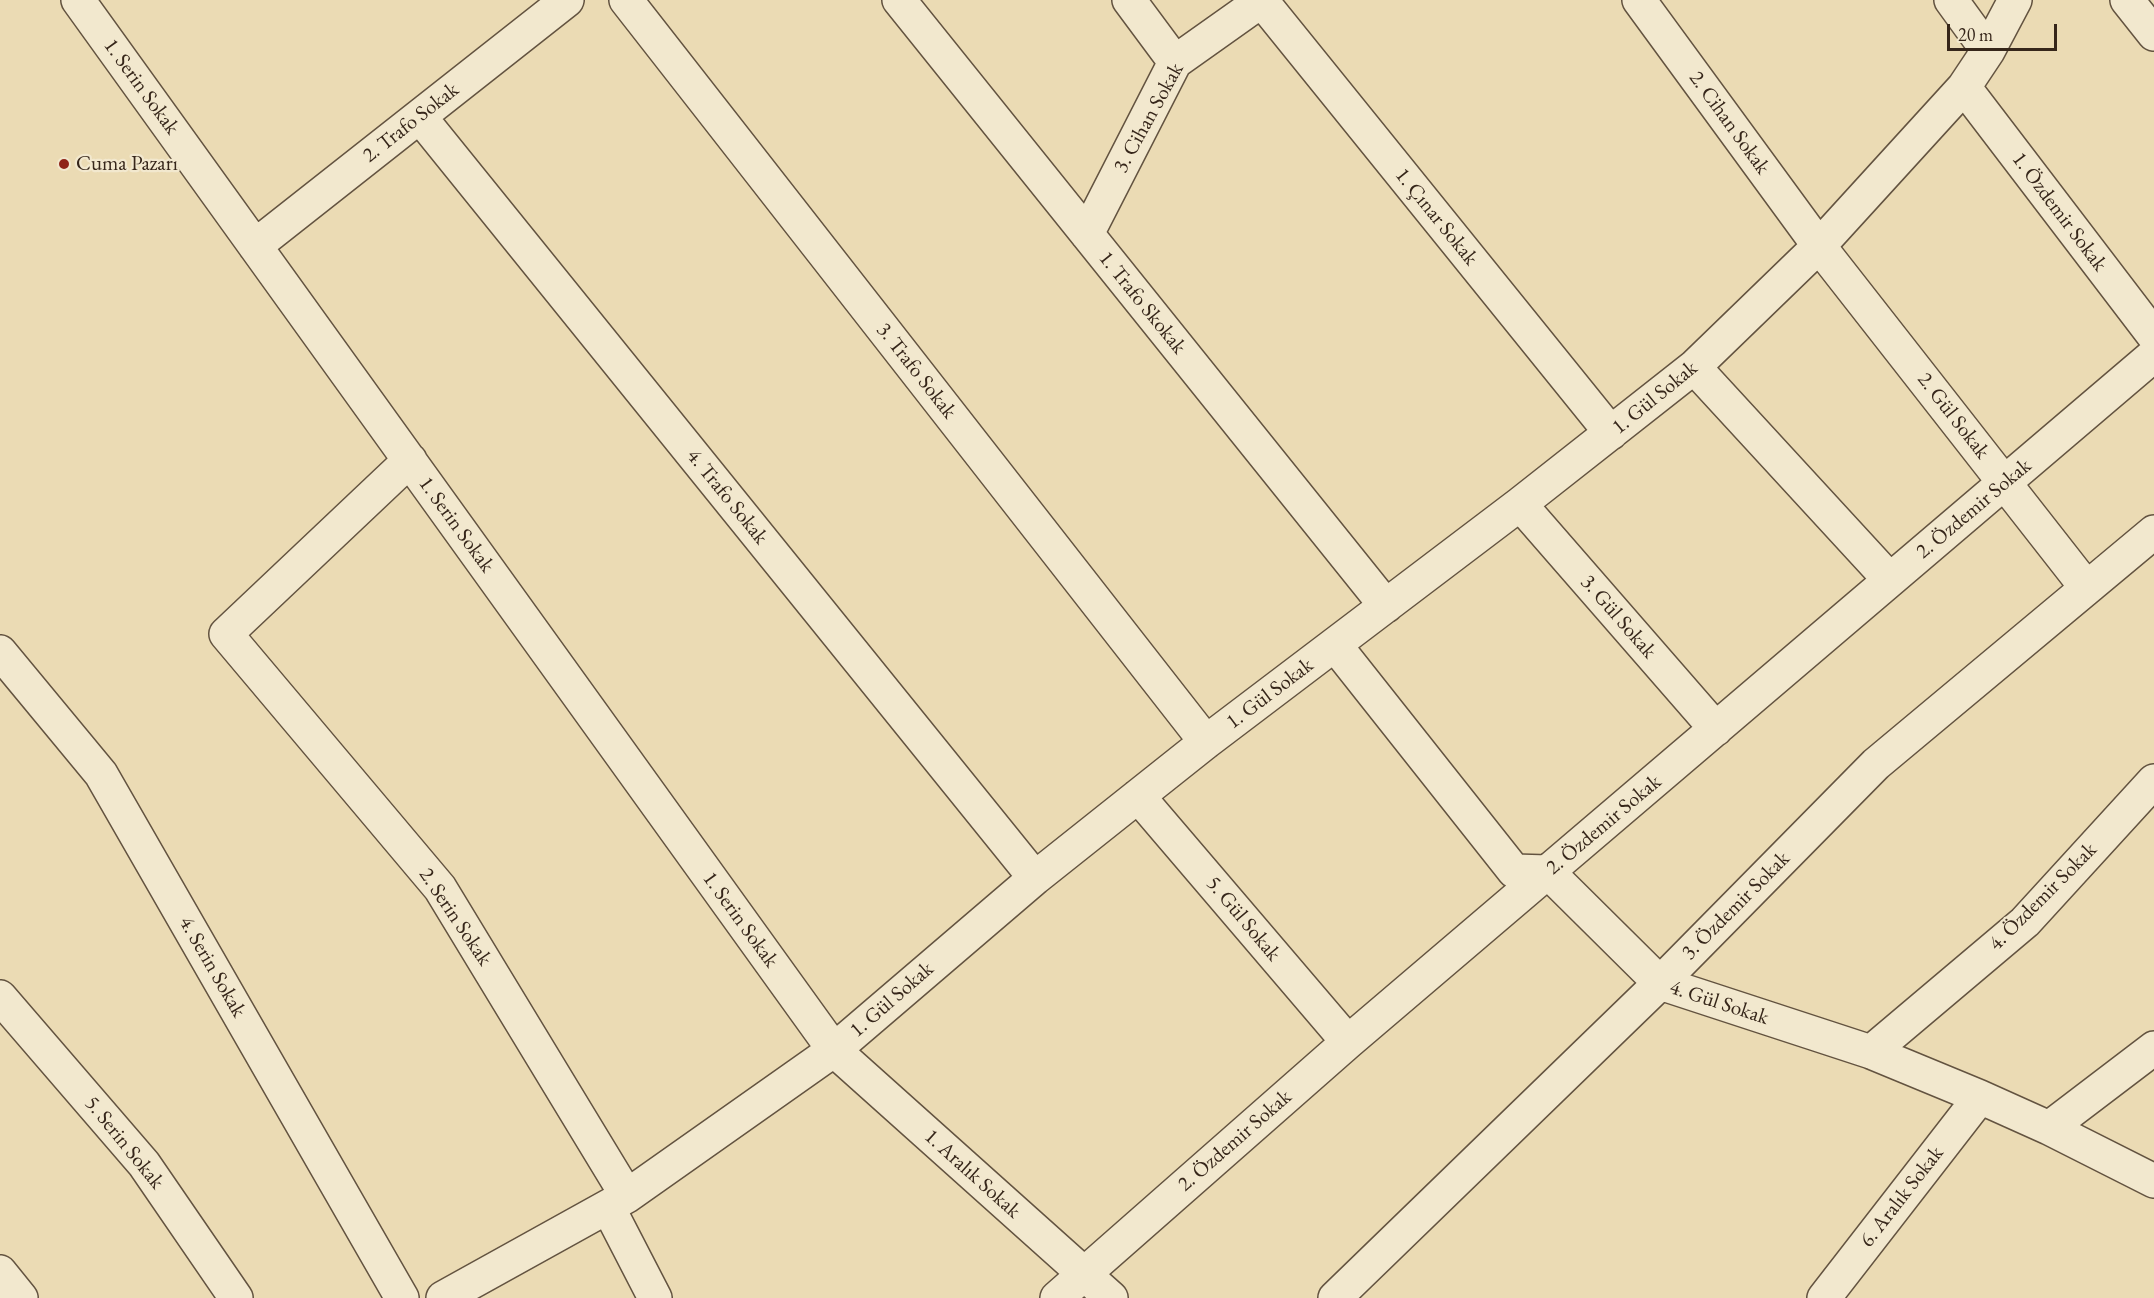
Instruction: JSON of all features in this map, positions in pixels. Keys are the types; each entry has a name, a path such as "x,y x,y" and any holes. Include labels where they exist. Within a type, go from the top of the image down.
{"street":[{"name":"1. Serin Sokak","path":"78,0 834,1050"},
{"name":"2. Trafo Sokak","path":"255,246 567,0"},
{"name":"3. Trafo Sokak","path":"626,0 1206,742"},
{"name":"1. Trafo Skokak","path":"899,0 1386,606"},
{"path":"1129,0 1175,62"},
{"name":"2. Cihan Sokak","path":"1639,0 1819,246"},
{"path":"1951,0 1988,51"},
{"name":"1. Gül Sokak","path":"444,1298 618,1201 834,1050 1035,878 1138,796 1520,504 1694,367 1819,246 1964,87 1988,51 2015,0"},
{"path":"2127,0 2154,34"},
{"name":"3. Cihan Sokak","path":"1087,234 1175,62 1261,1"},
{"name":"1. Çınar Sokak","path":"1261,1 1611,433"},
{"name":"1. Özdemir Sokak","path":"1964,87 2154,336"},
{"name":"4. Trafo Sokak","path":"420,117 1035,878"},
{"name":"2. Gül Sokak","path":"1819,246 2086,587"},
{"name":"2. Özdemir Sokak","path":"1057,1298 1348,1042 2154,355"},
{"path":"1694,367 1890,580"},
{"name":"2. Serin Sokak","path":"410,460 226,634 440,888 618,1201 655,1298"},
{"name":"3. Gül Sokak","path":"1520,504 1716,729"},
{"name":"3. Özdemir Sokak","path":"1335,1298 1660,983 1876,764 2154,532"},
{"path":"1335,645 1514,871 1548,872"},
{"name":"4. Serin Sokak","path":"0,652 101,774 402,1298"},
{"name":"4. Özdemir Sokak","path":"1871,1052 2025,922 2154,781"},
{"name":"5. Gül Sokak","path":"1138,796 1348,1042"},
{"name":"4. Gül Sokak","path":"1548,872 1660,983 1871,1052 2049,1128 2154,1181"},
{"name":"5. Serin Sokak","path":"0,997 144,1164 236,1298"},
{"path":"2049,1128 2154,1048"},
{"name":"1. Aralık Sokak","path":"834,1050 1111,1298"},
{"name":"6. Aralık Sokak","path":"1824,1298 1980,1097"},
{"path":"0,1272 21,1298"}],"place":[{"name":"Cuma Pazarı","path":"64,164"}]}
